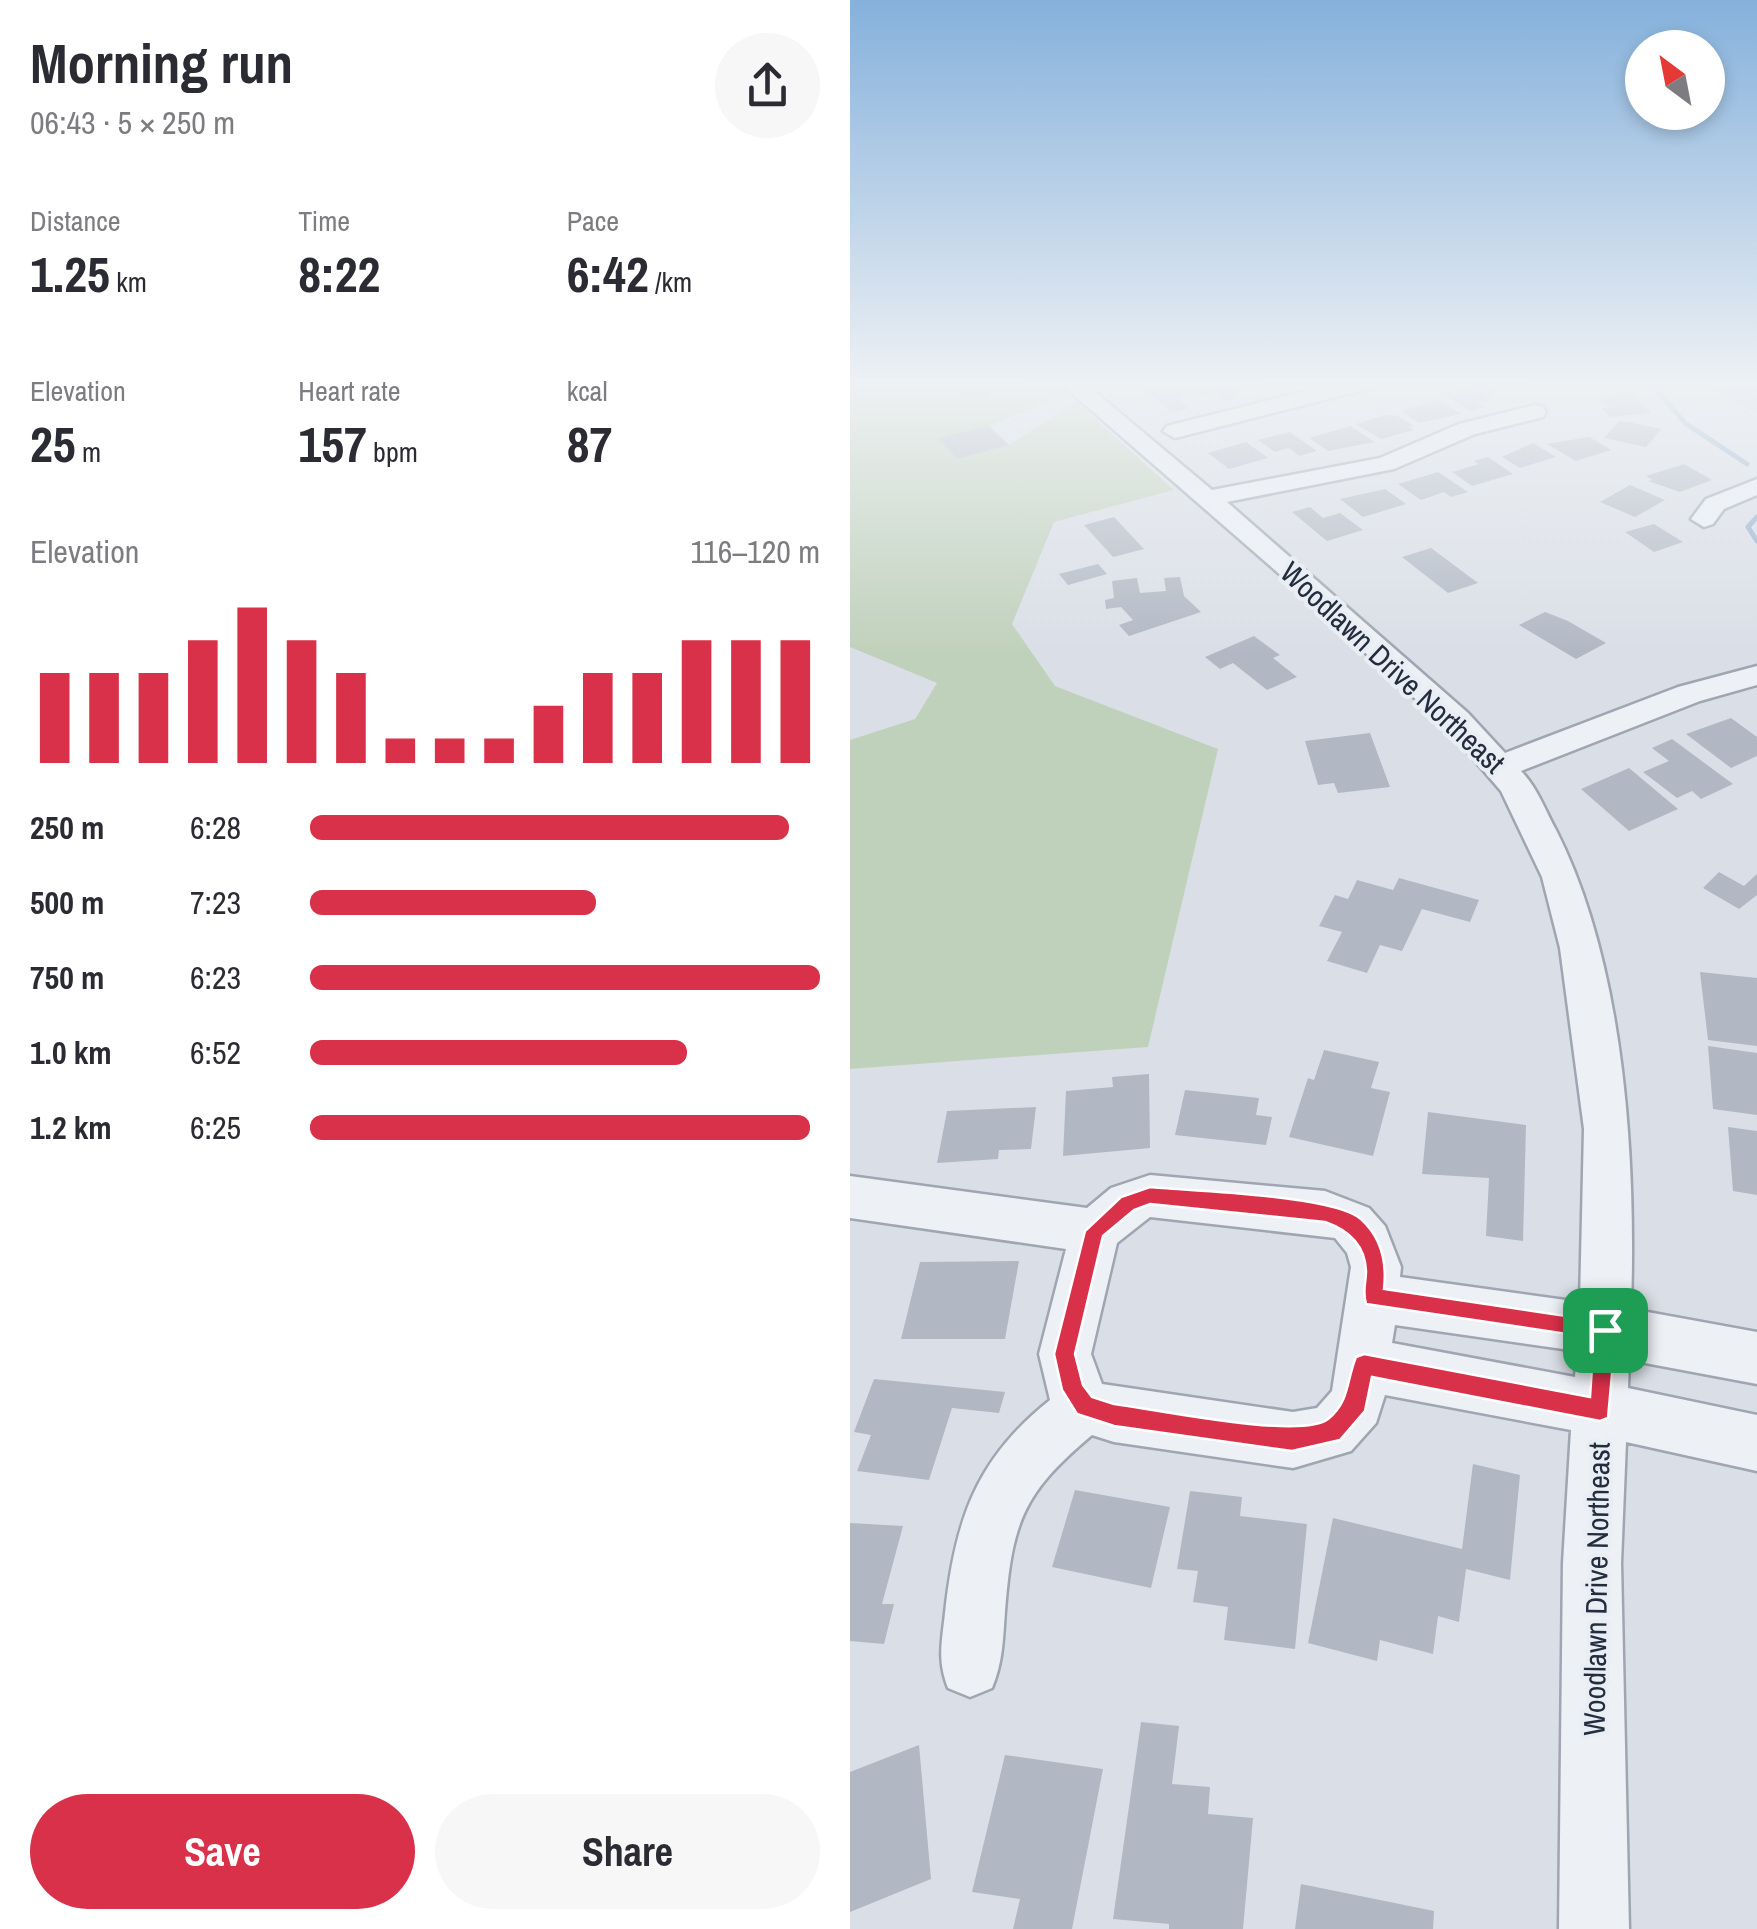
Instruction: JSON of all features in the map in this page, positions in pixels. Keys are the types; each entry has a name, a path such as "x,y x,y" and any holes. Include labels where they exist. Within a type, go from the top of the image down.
{"street":[{"name":"Woodlawn Drive Northeast","path":"1177,472 1457,720 1502,766 1537,821 1580,948 1607,1129 1605,1330 1592,1564 1594,1929"},
{"path":"1215,504 1343,472"},
{"path":"1704,519 1715,504 1757,486"},
{"path":"1502,766 1689,694 1757,676"},
{"path":"1150,1196 1325,1213 1352,1222 1368,1242 1376,1267 1357,1404 1332,1432 1292,1440 1114,1415 1085,1406 1073,1390 1065,1354 1095,1231 1128,1203 1150,1196"},
{"path":"850,1197 1095,1231"},
{"path":"1373,1298 1605,1330 1757,1358"},
{"path":"1364,1365 1757,1443"},
{"path":"970,1666 984,1543 995,1504 1016,1470 1045,1438 1085,1406"}],"green space":[{"path":"850,472 1154,472 1174,490 1054,522 1012,624 1055,686 1218,749 1148,1047 850,1069 850,740 915,719 937,683 850,647"}],"building":[{"path":"1438,472 1468,492 1451,497 1444,492 1421,500 1398,484"},
{"path":"1452,472 1513,474 1472,486"},
{"path":"1659,472 1698,472 1712,480 1680,492 1648,481 1653,480 1646,476"},
{"path":"1630,485 1665,500 1635,517 1600,502"},
{"path":"1385,489 1406,504 1363,517 1340,499"},
{"path":"1310,507 1323,518 1340,513 1363,530 1327,541 1292,512"},
{"path":"1114,517 1144,549 1113,557 1084,525"},
{"path":"1654,524 1683,542 1654,552 1625,532"},
{"path":"1431,548 1478,583 1448,593 1402,557"},
{"path":"1098,564 1107,574 1068,585 1059,574"},
{"path":"1180,577 1184,596 1201,612 1129,636 1119,625 1133,620 1121,607 1106,609 1105,600 1114,598 1112,581 1137,578 1140,593 1166,591 1164,578"},
{"path":"1545,612 1606,643 1576,659 1519,625"},
{"path":"1254,636 1280,655 1273,658 1297,677 1267,690 1233,663 1220,669 1205,657"},
{"path":"1731,718 1757,737 1757,756 1731,768 1686,734"},
{"path":"1370,733 1390,787 1338,793 1334,783 1318,785 1305,741"},
{"path":"1672,739 1733,784 1701,799 1692,791 1677,798 1643,772 1669,761 1652,748"},
{"path":"1629,768 1678,809 1629,831 1581,789"},
{"path":"1719,872 1744,886 1757,874 1757,895 1739,909 1703,888"},
{"path":"1399,878 1479,900 1470,922 1422,909 1402,951 1380,945 1367,973 1327,961 1342,932 1319,926 1335,895 1348,899 1357,880 1393,890"},
{"path":"1700,972 1757,978 1757,1046 1708,1040"},
{"path":"1708,1046 1757,1053 1757,1115 1713,1109"},
{"path":"1324,1050 1379,1062 1371,1088 1390,1092 1373,1156 1289,1137 1308,1078 1314,1080"},
{"path":"1149,1074 1150,1148 1063,1156 1066,1091 1113,1087 1112,1077"},
{"path":"1185,1090 1259,1098 1256,1115 1272,1117 1266,1145 1175,1135"},
{"path":"1036,1107 1031,1149 999,1150 998,1159 937,1163 947,1111"},
{"path":"1428,1112 1526,1125 1523,1241 1486,1236 1489,1178 1422,1174"},
{"path":"1728,1127 1757,1131 1757,1195 1733,1191"},
{"path":"1019,1261 1005,1339 901,1339 920,1262"},
{"path":"874,1379 1005,1392 999,1413 952,1408 929,1480 857,1471 871,1435 854,1432"},
{"path":"1473,1464 1520,1475 1510,1580 1466,1569 1459,1622 1438,1616 1433,1654 1380,1640 1377,1661 1308,1643 1333,1518 1462,1549"},
{"path":"1075,1490 1170,1507 1151,1588 1052,1567"},
{"path":"1190,1491 1242,1497 1240,1516 1307,1524 1295,1649 1224,1640 1228,1607 1193,1602 1198,1571 1177,1569"},
{"path":"850,1523 903,1526 882,1604 894,1604 884,1644 850,1641"},
{"path":"1141,1722 1179,1726 1172,1784 1210,1787 1208,1814 1253,1818 1243,1929 1169,1929 1169,1924 1113,1919"},
{"path":"919,1745 931,1879 850,1912 850,1772"},
{"path":"1005,1755 1103,1769 1072,1929 1013,1929 1020,1899 972,1892"},
{"path":"1301,1884 1434,1911 1433,1929 1295,1929"}],"waterway":[{"path":"1757,517 1748,527 1757,541"}],"route":[{"path":"1150,1196 1325,1213 1352,1222 1368,1242 1376,1267 1373,1298 1605,1330 1600,1410 1475,1383 1364,1365 1357,1404 1332,1432 1292,1440 1114,1415 1085,1406 1073,1390 1065,1354 1095,1231 1128,1203 1150,1196"}]}
